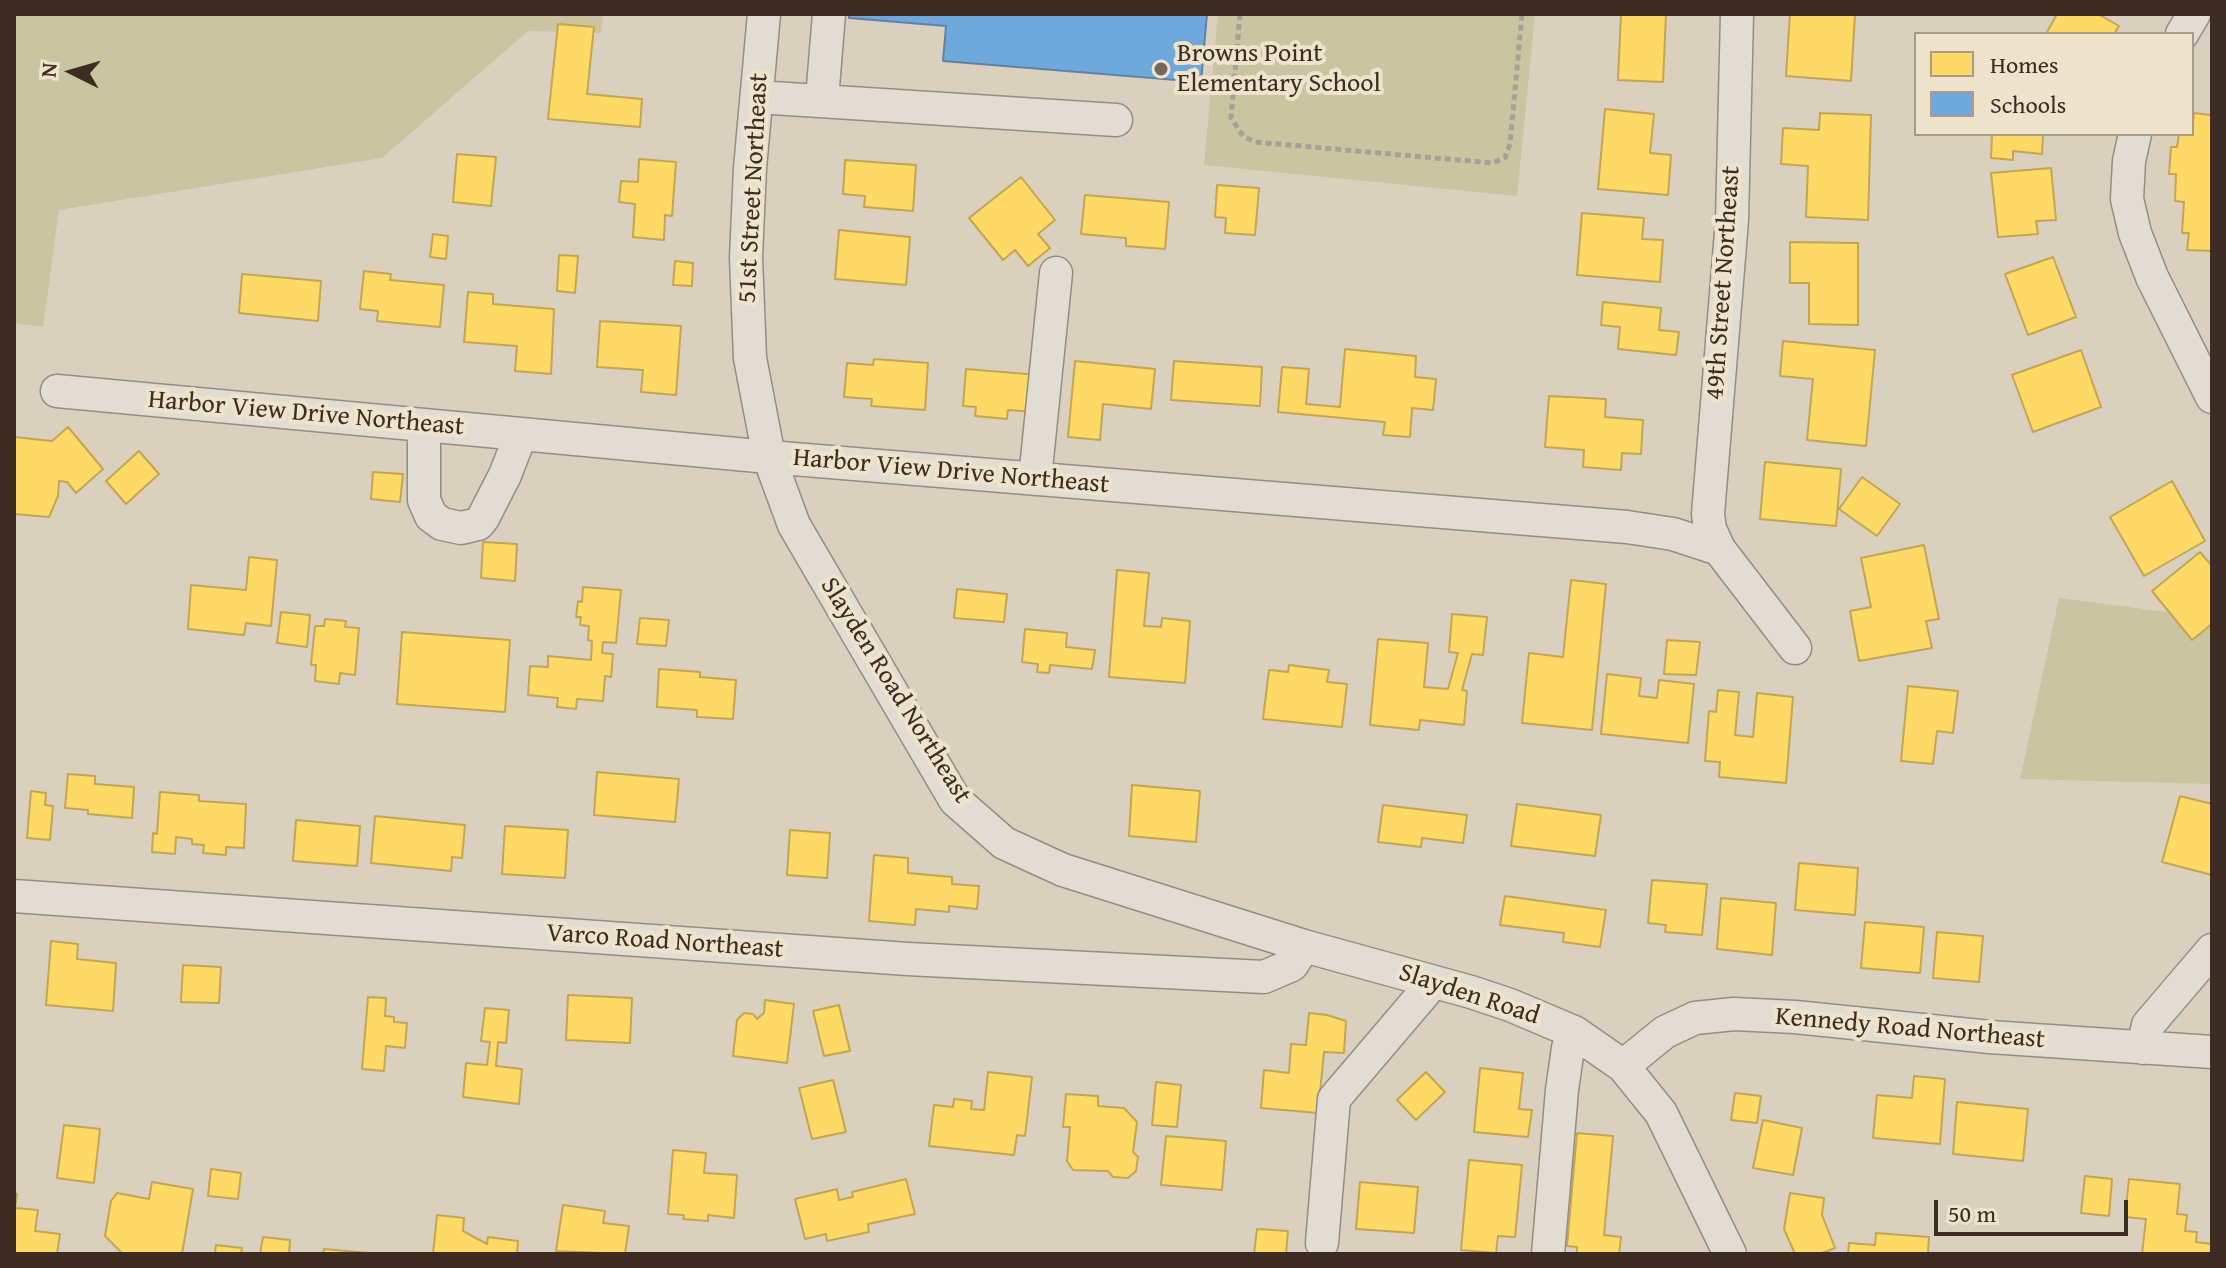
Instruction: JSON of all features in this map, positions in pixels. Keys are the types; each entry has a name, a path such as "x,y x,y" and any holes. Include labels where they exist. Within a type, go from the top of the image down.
{"street":[{"name":"51st Street Northeast","path":"764,14 750,168 746,258 750,358 769,457"},
{"path":"822,99 829,14"},
{"name":"49th Street Northeast","path":"1719,549 1710,529 1708,514 1732,220 1737,14"},
{"path":"2183,32 2194,14"},
{"path":"757,97 1116,120"},
{"path":"2135,136 2129,161 2127,199 2135,233 2152,277 2212,397"},
{"path":"1035,479 1056,273"},
{"name":"Harbor View Drive Northeast","path":"57,391 769,457 1615,525 1673,534 1719,549"},
{"path":"424,425 424,500 431,516 442,524 461,528 478,524 483,518 521,434"},
{"name":"Slayden Road Northeast","path":"769,457 794,525 955,800 1004,843 1063,870 1304,946"},
{"path":"1719,549 1795,648"},
{"name":"Varco Road Northeast","path":"14,896 908,959 1264,977 1292,965 1304,946"},
{"name":"Slayden Road","path":"1304,946 1510,1005 1574,1032 1623,1066"},
{"path":"2143,1048 2148,1025 2212,950"},
{"path":"1322,1243 1334,1099 1425,992 1427,980"},
{"name":"Kennedy Road Northeast","path":"1623,1066 1665,1032 1695,1018 1734,1014 1795,1017 1990,1037 2212,1052"},
{"path":"1548,1254 1562,1090 1568,1048 1574,1032"},
{"path":"1623,1066 1661,1113 1730,1254"}],"path":[{"path":"1240,14 1231,118 1243,136 1255,142 1492,163 1505,158 1510,144 1522,14"}],"shaded area":[{"path":"14,14 603,14 601,33 528,31 382,158 59,210 43,327 14,323"},
{"path":"1218,14 1535,14 1517,196 1204,165"},
{"path":"2059,598 2212,618 2212,784 2020,779"}],"building: Homes":[{"path":"1621,14 1666,14 1663,82 1618,80"},
{"path":"1790,14 1855,14 1851,81 1786,76"},
{"path":"2057,14 2098,14 2119,26 2115,32 2047,32"},
{"path":"558,24 594,27 587,94 642,99 640,127 548,119"},
{"path":"1605,109 1654,114 1650,153 1671,155 1668,195 1598,189"},
{"path":"1820,113 1871,115 1868,220 1806,217 1808,166 1781,164 1783,128 1819,130"},
{"path":"2194,113 2211,115 2212,251 2187,250 2189,233 2182,233 2184,202 2175,201 2176,174 2169,174 2171,147 2177,147 2179,136 2194,136"},
{"path":"1992,136 2043,136 2042,154 2013,151 2013,160 1991,158"},
{"path":"457,154 496,157 491,206 453,202"},
{"path":"639,159 676,162 672,216 665,215 664,240 633,237 635,204 619,202 621,181 638,182"},
{"path":"845,160 916,165 913,211 864,207 865,196 843,194"},
{"path":"2051,168 2056,220 2036,221 2038,234 1998,237 1991,173"},
{"path":"1021,177 1055,220 1038,234 1050,248 1028,266 1015,250 1003,260 969,218"},
{"path":"1217,185 1259,188 1255,235 1225,233 1226,218 1215,217"},
{"path":"1085,195 1169,202 1165,249 1126,246 1126,238 1081,234"},
{"path":"1582,213 1644,218 1642,239 1663,240 1660,282 1577,275"},
{"path":"839,230 910,237 906,285 835,279"},
{"path":"433,234 448,236 446,259 430,257"},
{"path":"1790,242 1858,243 1858,325 1809,324 1809,283 1790,283"},
{"path":"559,255 578,256 575,293 557,291"},
{"path":"2053,257 2076,317 2028,335 2005,274"},
{"path":"675,261 693,263 692,286 673,285"},
{"path":"364,271 391,274 390,280 444,285 440,327 377,321 378,311 360,309"},
{"path":"242,274 321,281 318,321 239,313"},
{"path":"468,292 493,294 493,304 554,309 551,374 515,371 517,346 464,342"},
{"path":"1603,302 1661,308 1659,330 1679,332 1676,355 1618,349 1620,327 1601,325"},
{"path":"600,321 681,326 676,395 641,392 643,370 597,367"},
{"path":"1783,341 1875,350 1866,446 1807,440 1813,379 1780,376"},
{"path":"1345,349 1416,356 1415,377 1436,379 1433,410 1412,408 1410,437 1383,435 1385,422 1278,412 1282,367 1309,369 1306,404 1340,407"},
{"path":"2081,350 2101,407 2033,432 2012,375"},
{"path":"874,359 928,363 925,410 871,406 872,399 844,397 847,363 873,365"},
{"path":"1075,361 1155,369 1151,409 1103,404 1100,440 1068,437"},
{"path":"1174,361 1262,367 1260,406 1171,400"},
{"path":"966,369 1039,375 1036,412 1008,410 1007,419 975,416 976,407 963,406"},
{"path":"1549,396 1606,399 1605,417 1643,420 1641,454 1622,453 1621,470 1583,467 1584,450 1545,447"},
{"path":"68,427 103,469 76,493 67,482 59,481 58,496 49,517 14,514 14,437 52,441"},
{"path":"139,451 159,474 126,504 106,481"},
{"path":"1765,462 1841,469 1836,526 1760,519"},
{"path":"373,472 403,474 400,502 371,499"},
{"path":"1862,477 1900,504 1877,536 1839,509"},
{"path":"2172,481 2205,541 2144,576 2110,517"},
{"path":"483,542 517,544 515,581 481,578"},
{"path":"1924,545 1939,619 1926,621 1932,648 1859,661 1850,611 1871,607 1861,558"},
{"path":"2200,552 2212,566 2212,624 2192,640 2152,591"},
{"path":"249,557 277,560 271,626 246,623 244,635 188,629 191,585 246,590"},
{"path":"1117,570 1149,573 1144,626 1161,627 1162,618 1190,621 1185,683 1109,677"},
{"path":"1571,580 1606,584 1592,730 1522,723 1529,653 1563,657"},
{"path":"583,587 621,590 616,643 603,642 602,653 613,654 611,677 605,676 603,701 577,699 576,709 557,707 558,698 528,695 530,666 548,667 548,656 591,660 589,626 580,625 581,617 576,617 578,601 582,602"},
{"path":"957,589 1007,594 1004,622 954,618"},
{"path":"281,612 310,615 307,647 277,643"},
{"path":"1452,614 1487,617 1483,655 1472,654 1462,690 1467,691 1464,725 1420,720 1419,730 1370,725 1378,639 1428,643 1424,687 1448,689 1458,653 1449,652"},
{"path":"640,618 669,620 666,646 637,644"},
{"path":"325,619 346,621 345,627 359,628 355,675 340,673 339,684 315,681 316,665 311,665 315,626 324,626"},
{"path":"1025,629 1067,633 1066,647 1095,650 1092,669 1050,665 1049,673 1037,672 1038,664 1022,662"},
{"path":"402,632 510,640 505,712 397,704"},
{"path":"1667,640 1700,642 1696,675 1664,674"},
{"path":"1289,665 1329,670 1327,682 1347,684 1342,727 1263,719 1269,670 1288,672"},
{"path":"659,669 700,672 700,677 736,680 733,719 697,717 697,710 657,707"},
{"path":"1607,674 1641,678 1639,696 1657,698 1659,680 1694,684 1688,743 1601,734"},
{"path":"1908,686 1958,691 1953,733 1937,731 1933,764 1901,761"},
{"path":"1718,690 1739,692 1735,735 1753,737 1757,693 1793,697 1786,783 1719,777 1720,762 1705,761 1709,711 1716,712"},
{"path":"597,772 679,779 675,822 594,815"},
{"path":"68,774 95,776 95,784 134,787 132,818 88,814 88,810 65,808"},
{"path":"1132,785 1200,791 1196,842 1129,836"},
{"path":"31,791 46,793 45,805 53,806 50,840 27,838"},
{"path":"160,792 199,795 199,801 246,804 244,848 226,847 226,855 203,853 204,845 192,844 192,839 176,837 175,854 152,852 153,833 157,834"},
{"path":"2180,796 2212,804 2212,875 2162,862"},
{"path":"1517,804 1601,815 1595,856 1511,846"},
{"path":"1383,805 1467,815 1463,843 1422,838 1421,847 1378,842"},
{"path":"375,816 465,825 462,858 452,857 451,871 371,863"},
{"path":"296,820 360,826 357,866 293,861"},
{"path":"505,826 568,830 565,878 502,874"},
{"path":"790,830 830,833 827,878 787,875"},
{"path":"874,855 908,858 908,873 952,877 952,884 979,886 977,909 949,906 949,912 916,909 915,925 869,921"},
{"path":"1799,863 1858,868 1855,915 1795,910"},
{"path":"1652,880 1707,884 1702,935 1665,932 1666,925 1648,923"},
{"path":"1505,896 1606,910 1600,947 1563,942 1564,933 1500,925"},
{"path":"1721,898 1776,903 1772,955 1717,949"},
{"path":"1865,922 1924,927 1920,973 1861,968"},
{"path":"1937,932 1983,936 1979,982 1933,978"},
{"path":"51,941 78,944 77,959 116,963 113,1011 46,1005"},
{"path":"183,965 221,967 219,1003 181,1002"},
{"path":"568,995 632,998 630,1043 566,1040"},
{"path":"368,997 386,998 385,1016 394,1017 394,1022 407,1023 405,1048 386,1046 384,1071 362,1069"},
{"path":"765,1000 794,1004 787,1063 733,1056 737,1020 744,1013 753,1014 757,1019 764,1013"},
{"path":"839,1005 850,1051 824,1056 813,1011"},
{"path":"485,1008 509,1010 506,1043 498,1042 496,1066 522,1069 519,1104 463,1097 466,1063 487,1065 490,1042 481,1041"},
{"path":"1309,1013 1346,1021 1344,1053 1324,1052 1318,1113 1261,1108 1264,1070 1289,1073 1291,1044 1306,1045"},
{"path":"1480,1068 1523,1073 1519,1109 1532,1110 1528,1137 1474,1132"},
{"path":"988,1072 1032,1077 1025,1136 1017,1135 1014,1155 929,1146 934,1105 953,1107 954,1099 972,1101 971,1109 984,1110"},
{"path":"1426,1072 1445,1092 1416,1120 1397,1100"},
{"path":"1914,1076 1945,1079 1940,1144 1873,1138 1877,1095 1912,1098"},
{"path":"833,1080 846,1132 812,1139 799,1088"},
{"path":"1156,1082 1181,1085 1177,1127 1152,1125"},
{"path":"1735,1093 1761,1096 1757,1123 1731,1120"},
{"path":"1066,1094 1098,1096 1098,1106 1124,1108 1137,1122 1133,1152 1138,1157 1136,1171 1128,1178 1113,1177 1108,1171 1073,1170 1067,1161 1070,1127 1063,1127"},
{"path":"1957,1102 2028,1109 2023,1161 1953,1154"},
{"path":"1763,1120 1802,1128 1793,1175 1753,1168"},
{"path":"64,1125 100,1129 94,1183 57,1178"},
{"path":"1577,1133 1613,1136 1604,1235 1621,1237 1619,1254 1577,1254 1577,1247 1567,1246"},
{"path":"1166,1136 1226,1141 1222,1190 1161,1185"},
{"path":"673,1150 706,1153 704,1173 737,1175 734,1218 708,1215 708,1221 668,1214"},
{"path":"1469,1160 1522,1165 1515,1237 1498,1236 1496,1253 1461,1250"},
{"path":"211,1169 241,1173 238,1199 208,1196"},
{"path":"2085,1176 2112,1179 2109,1216 2081,1213"},
{"path":"906,1179 915,1214 868,1224 869,1232 827,1241 826,1234 805,1239 795,1199 837,1189 839,1200 853,1197 852,1192"},
{"path":"2129,1179 2180,1184 2177,1214 2187,1215 2185,1231 2197,1232 2196,1242 2212,1244 2212,1254 2142,1254 2146,1219 2125,1217"},
{"path":"152,1182 193,1189 182,1254 123,1254 105,1236 111,1201 117,1193 149,1199"},
{"path":"1360,1182 1418,1187 1414,1233 1356,1229"},
{"path":"14,1193 17,1194 15,1208 38,1210 35,1231 60,1234 57,1254 14,1254"},
{"path":"1790,1193 1824,1198 1822,1215 1835,1248 1819,1254 1795,1254 1784,1229"},
{"path":"563,1205 605,1211 603,1223 629,1226 625,1254 556,1251"},
{"path":"437,1215 464,1218 463,1231 487,1244 488,1237 518,1241 517,1254 433,1254"},
{"path":"1257,1229 1288,1231 1286,1254 1254,1254"},
{"path":"1876,1233 1929,1237 1928,1254 1848,1254 1849,1243 1875,1245"},
{"path":"263,1237 290,1240 289,1254 260,1254"},
{"path":"216,1245 242,1248 241,1254 215,1254"},
{"path":"324,1249 381,1254 323,1254"}],"building: Schools":[{"path":"849,14 1207,14 1201,82 943,61 946,26 849,18"}],"place":[{"name":"Browns Point Elementary School","path":"1161,69"}]}
